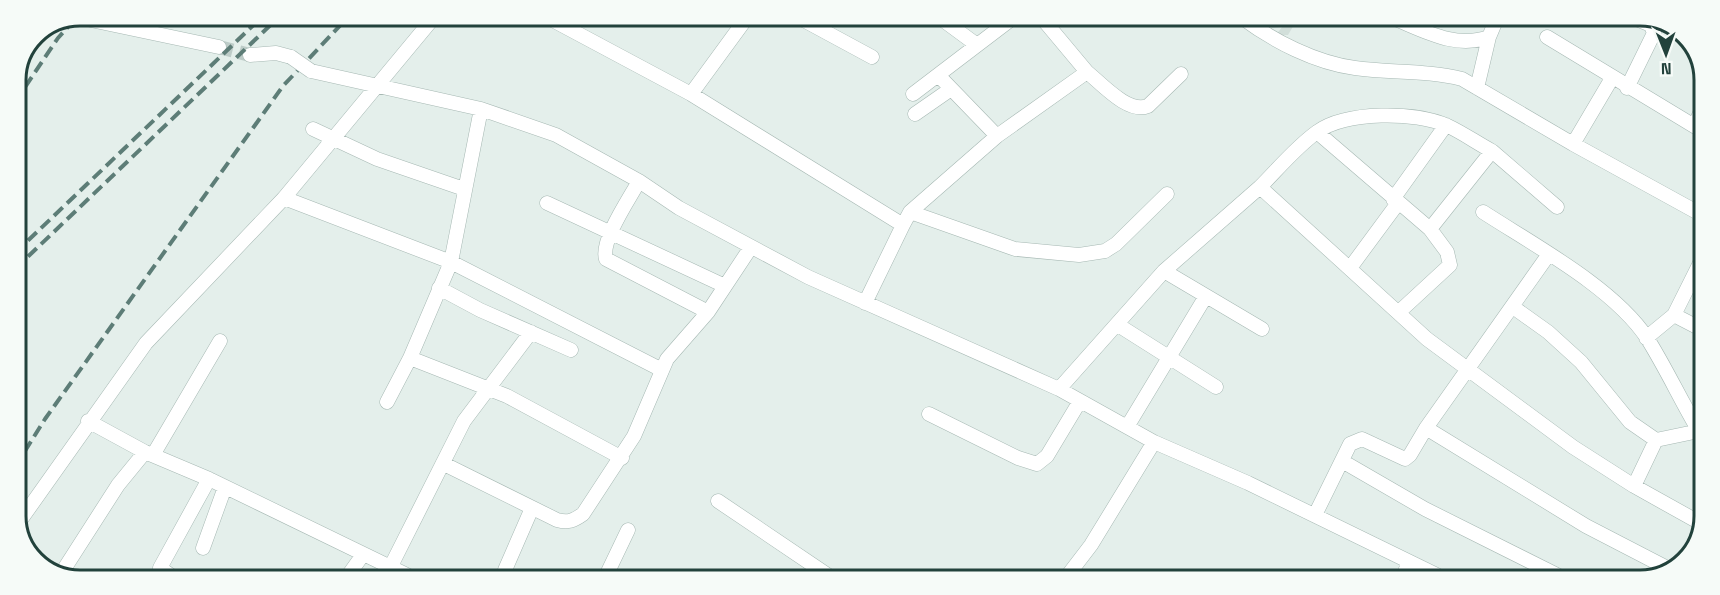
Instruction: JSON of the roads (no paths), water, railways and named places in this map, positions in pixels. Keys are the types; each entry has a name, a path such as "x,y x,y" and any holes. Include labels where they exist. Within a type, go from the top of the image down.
{"street":[{"path":"119,26 219,47"},
{"path":"26,512 88,421 146,343 284,198 427,26"},
{"path":"564,26 690,94 903,225"},
{"path":"690,94 741,26"},
{"path":"816,26 872,57"},
{"path":"951,26 977,45"},
{"path":"913,94 1002,26"},
{"path":"1049,26 1087,72 1128,105 1142,109 1148,106 1181,74"},
{"path":"1264,26 1327,63 1356,68 1446,74 1462,78 1573,144 1694,211"},
{"path":"1426,26 1451,41 1474,42 1489,37"},
{"path":"1477,88 1494,26"},
{"path":"1627,88 1654,33 1652,27"},
{"path":"1547,37 1627,88 1694,126"},
{"path":"250,55 276,53 291,57 311,71 481,108 556,135 639,181 679,208 751,247 865,303 1059,389 1154,442 1315,515 1425,570"},
{"path":"865,303 910,212 997,136 1087,72"},
{"path":"938,75 997,136"},
{"path":"1573,144 1612,78"},
{"path":"915,114 951,89"},
{"path":"387,402 410,358 451,262 481,108"},
{"path":"1059,389 1164,271 1260,187 1317,132 1335,123 1376,116 1404,116 1446,125 1492,151 1557,207"},
{"path":"1350,268 1446,125"},
{"path":"313,129 377,159 464,189"},
{"path":"1317,132 1430,229 1447,252 1450,264 1399,312"},
{"path":"1430,229 1492,151"},
{"path":"639,181 611,233 604,253 612,264 708,312"},
{"path":"1260,187 1427,339 1573,447 1634,486 1694,519"},
{"path":"910,212 1015,249 1079,255 1105,251 1116,244 1167,194"},
{"path":"284,198 451,262 662,370"},
{"path":"547,203 725,286"},
{"path":"1483,212 1549,254 1624,311 1646,338 1694,420"},
{"path":"444,464 556,520 566,523 583,514 622,458 645,415 667,359 708,312 751,247"},
{"path":"1315,515 1350,444 1362,439 1405,459 1410,455 1426,428 1549,254"},
{"path":"1164,271 1262,329"},
{"path":"1646,338 1674,315 1694,275"},
{"path":"439,288 571,350"},
{"path":"1127,428 1206,296"},
{"path":"1513,307 1548,332 1581,362 1630,422 1656,440 1694,433"},
{"path":"1674,315 1694,325"},
{"path":"1118,325 1216,387"},
{"path":"390,568 464,421 531,332"},
{"path":"65,567 118,485 149,454 220,341"},
{"path":"410,358 507,396 622,458"},
{"path":"928,414 1018,458 1037,464 1047,456 1080,401"},
{"path":"88,421 149,454 209,479 362,556 395,570"},
{"path":"1426,428 1586,526 1661,565"},
{"path":"1634,486 1656,440"},
{"path":"1072,570 1091,544 1154,442"},
{"path":"1342,461 1425,509 1548,570"},
{"path":"159,570 209,479"},
{"path":"203,548 225,487"},
{"path":"718,501 820,570"},
{"path":"505,570 532,508"},
{"path":"609,570 628,530"},
{"path":"352,570 362,556"},
{"path":"1405,570 1408,562"}],"tunnel":[{"path":"219,47 250,55"}],"railway":[{"path":"26,242 252,26"},
{"path":"26,258 269,26"},
{"path":"26,449 45,419 283,86 340,26"},
{"path":"26,86 68,27"}]}
